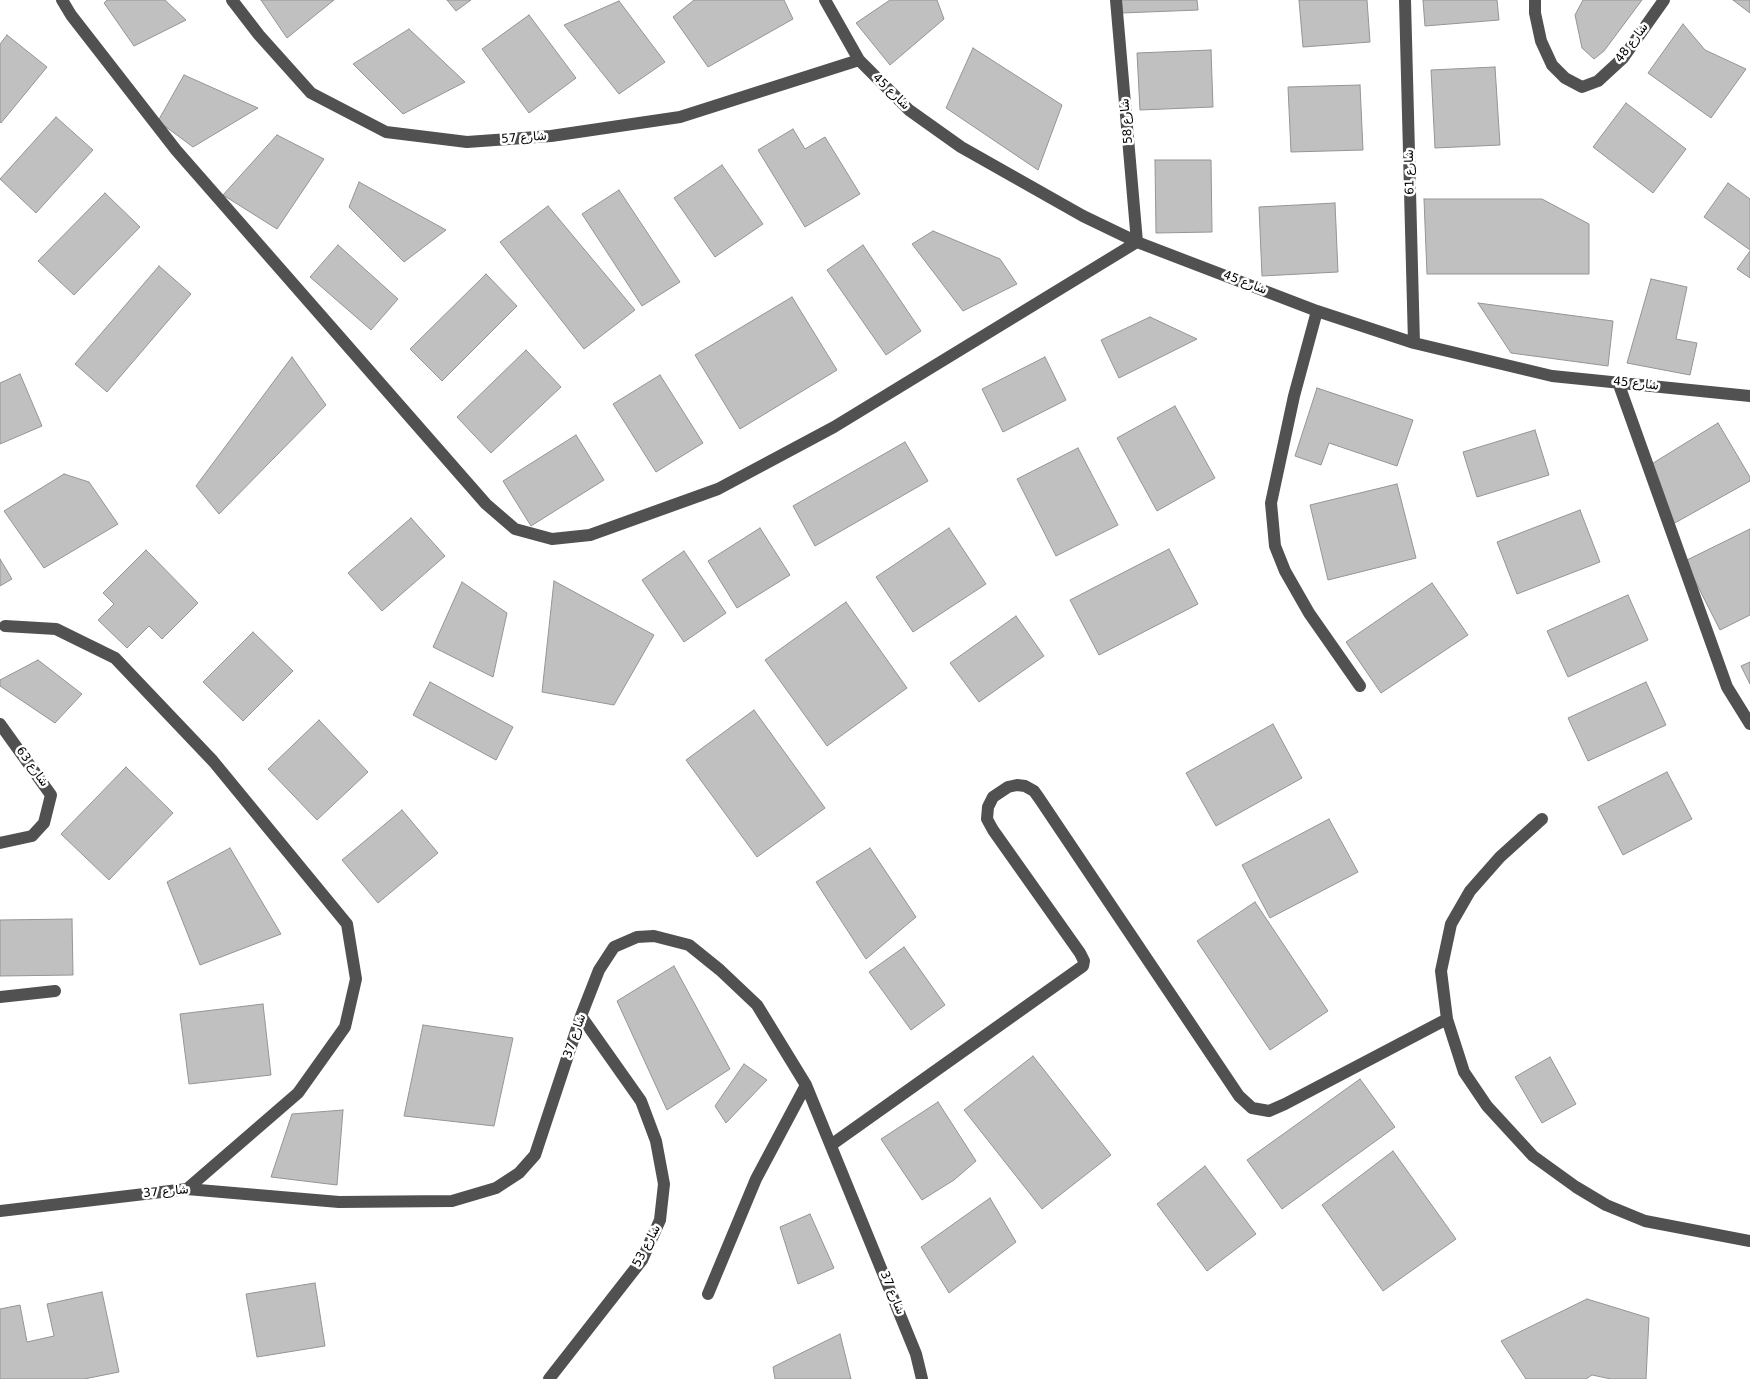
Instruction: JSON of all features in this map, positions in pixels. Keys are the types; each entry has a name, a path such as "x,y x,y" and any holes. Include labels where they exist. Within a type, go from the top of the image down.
{"street":[{"path":"62,0 176,150 486,504 515,529 552,540 590,535 718,489 834,427 1137,242"},
{"name":"شارع 57","path":"232,0 259,35 311,94 386,132 467,142 551,136 680,117 859,60"},
{"name":"شارع 45","path":"825,0 859,60 908,110 961,147 1083,216 1137,242 1318,310 1414,343 1552,376 1750,396"},
{"name":"شارع 58","path":"1116,0 1137,242"},
{"name":"شارع 61","path":"1405,0 1414,343"},
{"name":"شارع 48","path":"1535,0 1535,13 1541,41 1552,65 1565,78 1582,87 1598,81 1623,58 1664,0"},
{"path":"1318,310 1294,396 1271,503 1275,546 1285,571 1309,613 1360,686"},
{"path":"1618,382 1727,687 1750,724"},
{"path":"4,626 56,629 115,658 213,761 347,924 356,979 345,1027 298,1093 187,1189"},
{"name":"شارع 63","path":"0,724 52,795 44,823 32,836 0,843"},
{"path":"832,1146 1083,966 1084,961 1080,953 987,819 988,807 993,797 1008,787 1017,785 1026,786 1034,791 1240,1096 1252,1108 1269,1111 1285,1104 1447,1019"},
{"path":"1542,819 1500,857 1470,891 1451,924 1441,971 1447,1019 1464,1072 1487,1106 1533,1156 1576,1187 1606,1205 1645,1221 1750,1241"},
{"name":"شارع 37","path":"0,1210 187,1189 348,1202 452,1202 496,1188 519,1172 535,1155 581,1016 599,970 614,947 637,937 654,936 689,945 720,970 757,1006 806,1085 916,1354 922,1379"},
{"path":"0,996 55,991"},
{"name":"شارع 53","path":"549,1379 642,1260 660,1220 664,1184 656,1141 641,1101 581,1016"},
{"path":"708,1294 756,1179 806,1085"}],"building":[{"path":"107,0 165,0 186,20 134,46 104,3"},
{"path":"261,0 334,0 287,38"},
{"path":"447,0 471,0 456,11"},
{"path":"694,0 784,0 793,19 708,67 673,17"},
{"path":"890,0 937,0 944,19 890,65 856,23"},
{"path":"1121,0 1197,0 1198,10 1122,13"},
{"path":"1299,0 1367,0 1370,42 1303,47"},
{"path":"1423,0 1497,0 1499,20 1425,26"},
{"path":"1583,0 1642,0 1604,51 1594,59 1582,48 1575,15"},
{"path":"1733,0 1750,0 1750,13"},
{"path":"619,1 665,62 619,94 564,25"},
{"path":"529,15 576,78 529,113 482,49"},
{"path":"1683,24 1705,50 1746,69 1711,118 1648,73"},
{"path":"409,29 465,82 403,114 353,64"},
{"path":"7,35 47,67 1,123 0,44"},
{"path":"973,48 1062,105 1038,170 946,108"},
{"path":"1211,50 1213,107 1140,110 1137,53"},
{"path":"1495,67 1500,145 1435,148 1431,70"},
{"path":"184,75 258,108 193,147 158,121"},
{"path":"1360,85 1363,150 1291,152 1288,87"},
{"path":"1626,103 1686,149 1653,193 1593,147"},
{"path":"56,117 93,150 36,213 0,179"},
{"path":"793,129 805,149 825,137 860,194 805,227 758,150"},
{"path":"277,135 324,159 277,229 223,195"},
{"path":"1155,160 1211,160 1212,232 1156,233"},
{"path":"722,165 763,224 715,257 674,198"},
{"path":"359,182 446,230 404,262 349,207"},
{"path":"1728,183 1750,199 1750,250 1704,217"},
{"path":"619,190 680,282 642,306 582,214"},
{"path":"105,193 140,227 74,295 38,261"},
{"path":"1424,199 1542,199 1589,224 1589,274 1427,274"},
{"path":"1335,203 1338,272 1262,276 1259,207"},
{"path":"548,206 635,310 584,349 500,242"},
{"path":"933,231 1000,259 1017,284 963,311 912,244"},
{"path":"338,245 398,299 371,330 310,277"},
{"path":"863,245 921,331 886,355 827,270"},
{"path":"1750,251 1750,278 1737,269"},
{"path":"159,266 191,294 107,392 75,364"},
{"path":"486,274 517,306 442,381 410,349"},
{"path":"1651,279 1687,287 1676,339 1697,343 1690,375 1627,363"},
{"path":"792,297 837,370 740,429 695,355"},
{"path":"1478,303 1613,321 1608,366 1511,353"},
{"path":"1150,317 1197,339 1119,378 1101,340"},
{"path":"526,350 561,387 491,453 457,417"},
{"path":"292,357 326,405 219,514 196,486"},
{"path":"1045,357 1066,400 1003,432 982,389"},
{"path":"20,374 42,426 0,444 0,383"},
{"path":"660,375 703,443 656,472 613,404"},
{"path":"1317,388 1413,420 1397,466 1329,443 1321,465 1295,456"},
{"path":"1175,406 1215,478 1157,511 1117,438"},
{"path":"1718,423 1750,477 1750,481 1673,524 1650,465"},
{"path":"1535,430 1549,475 1477,497 1463,452"},
{"path":"576,435 604,480 531,526 503,481"},
{"path":"905,442 928,481 815,546 793,506"},
{"path":"1078,448 1118,525 1056,556 1017,479"},
{"path":"64,474 89,482 118,524 44,568 4,511"},
{"path":"1397,484 1416,558 1328,580 1310,505"},
{"path":"1580,510 1600,562 1517,594 1497,542"},
{"path":"411,518 445,556 382,611 348,573"},
{"path":"760,528 790,575 737,608 708,561"},
{"path":"949,528 986,584 913,632 876,577"},
{"path":"1750,529 1750,615 1720,630 1685,561"},
{"path":"1169,549 1198,604 1099,655 1070,600"},
{"path":"146,550 198,603 162,639 149,626 127,648 98,620 114,604 103,593"},
{"path":"684,551 726,613 684,642 642,580"},
{"path":"0,559 12,579 0,586"},
{"path":"554,581 654,635 614,705 542,692"},
{"path":"462,582 507,613 493,677 433,647"},
{"path":"1432,583 1468,635 1381,693 1346,642"},
{"path":"1628,595 1648,640 1568,677 1547,631"},
{"path":"846,602 907,688 827,746 765,660"},
{"path":"1016,616 1044,656 979,702 950,663"},
{"path":"253,632 293,671 243,721 203,682"},
{"path":"38,660 82,694 55,723 0,686 0,680"},
{"path":"1750,662 1750,684 1741,666"},
{"path":"430,682 513,727 496,760 413,715"},
{"path":"1646,682 1666,725 1588,761 1568,718"},
{"path":"754,710 825,808 757,857 686,760"},
{"path":"319,720 368,772 317,820 268,769"},
{"path":"1273,724 1302,778 1216,826 1186,773"},
{"path":"126,767 173,813 109,880 61,834"},
{"path":"1667,772 1692,819 1623,855 1598,807"},
{"path":"402,810 438,853 378,903 342,860"},
{"path":"1329,819 1358,872 1270,918 1242,865"},
{"path":"230,848 281,934 200,965 167,882"},
{"path":"870,848 916,917 866,959 816,882"},
{"path":"1255,902 1328,1011 1270,1050 1197,941"},
{"path":"72,919 73,975 0,976 0,920"},
{"path":"904,947 945,1005 911,1030 869,972"},
{"path":"674,966 730,1069 667,1110 617,1001"},
{"path":"263,1004 271,1075 189,1084 180,1014"},
{"path":"423,1025 513,1038 494,1126 404,1116"},
{"path":"1033,1056 1111,1155 1042,1209 964,1110"},
{"path":"1550,1057 1576,1104 1542,1123 1515,1077"},
{"path":"744,1064 767,1080 726,1123 715,1106"},
{"path":"1360,1079 1395,1127 1282,1209 1247,1160"},
{"path":"938,1102 976,1161 954,1180 922,1200 881,1139"},
{"path":"343,1110 337,1185 271,1177 292,1114"},
{"path":"1393,1151 1456,1239 1383,1291 1322,1205"},
{"path":"1205,1166 1256,1234 1207,1271 1157,1204"},
{"path":"990,1198 1016,1242 949,1293 921,1247"},
{"path":"810,1214 834,1268 798,1284 780,1227"},
{"path":"315,1283 325,1346 257,1357 246,1294"},
{"path":"102,1292 119,1372 84,1379 0,1379 0,1309 20,1305 27,1342 54,1336 47,1304"},
{"path":"1587,1299 1649,1318 1646,1379 1611,1379 1592,1375 1586,1379 1526,1379 1501,1341"},
{"path":"840,1334 851,1379 775,1379 773,1367"}]}
